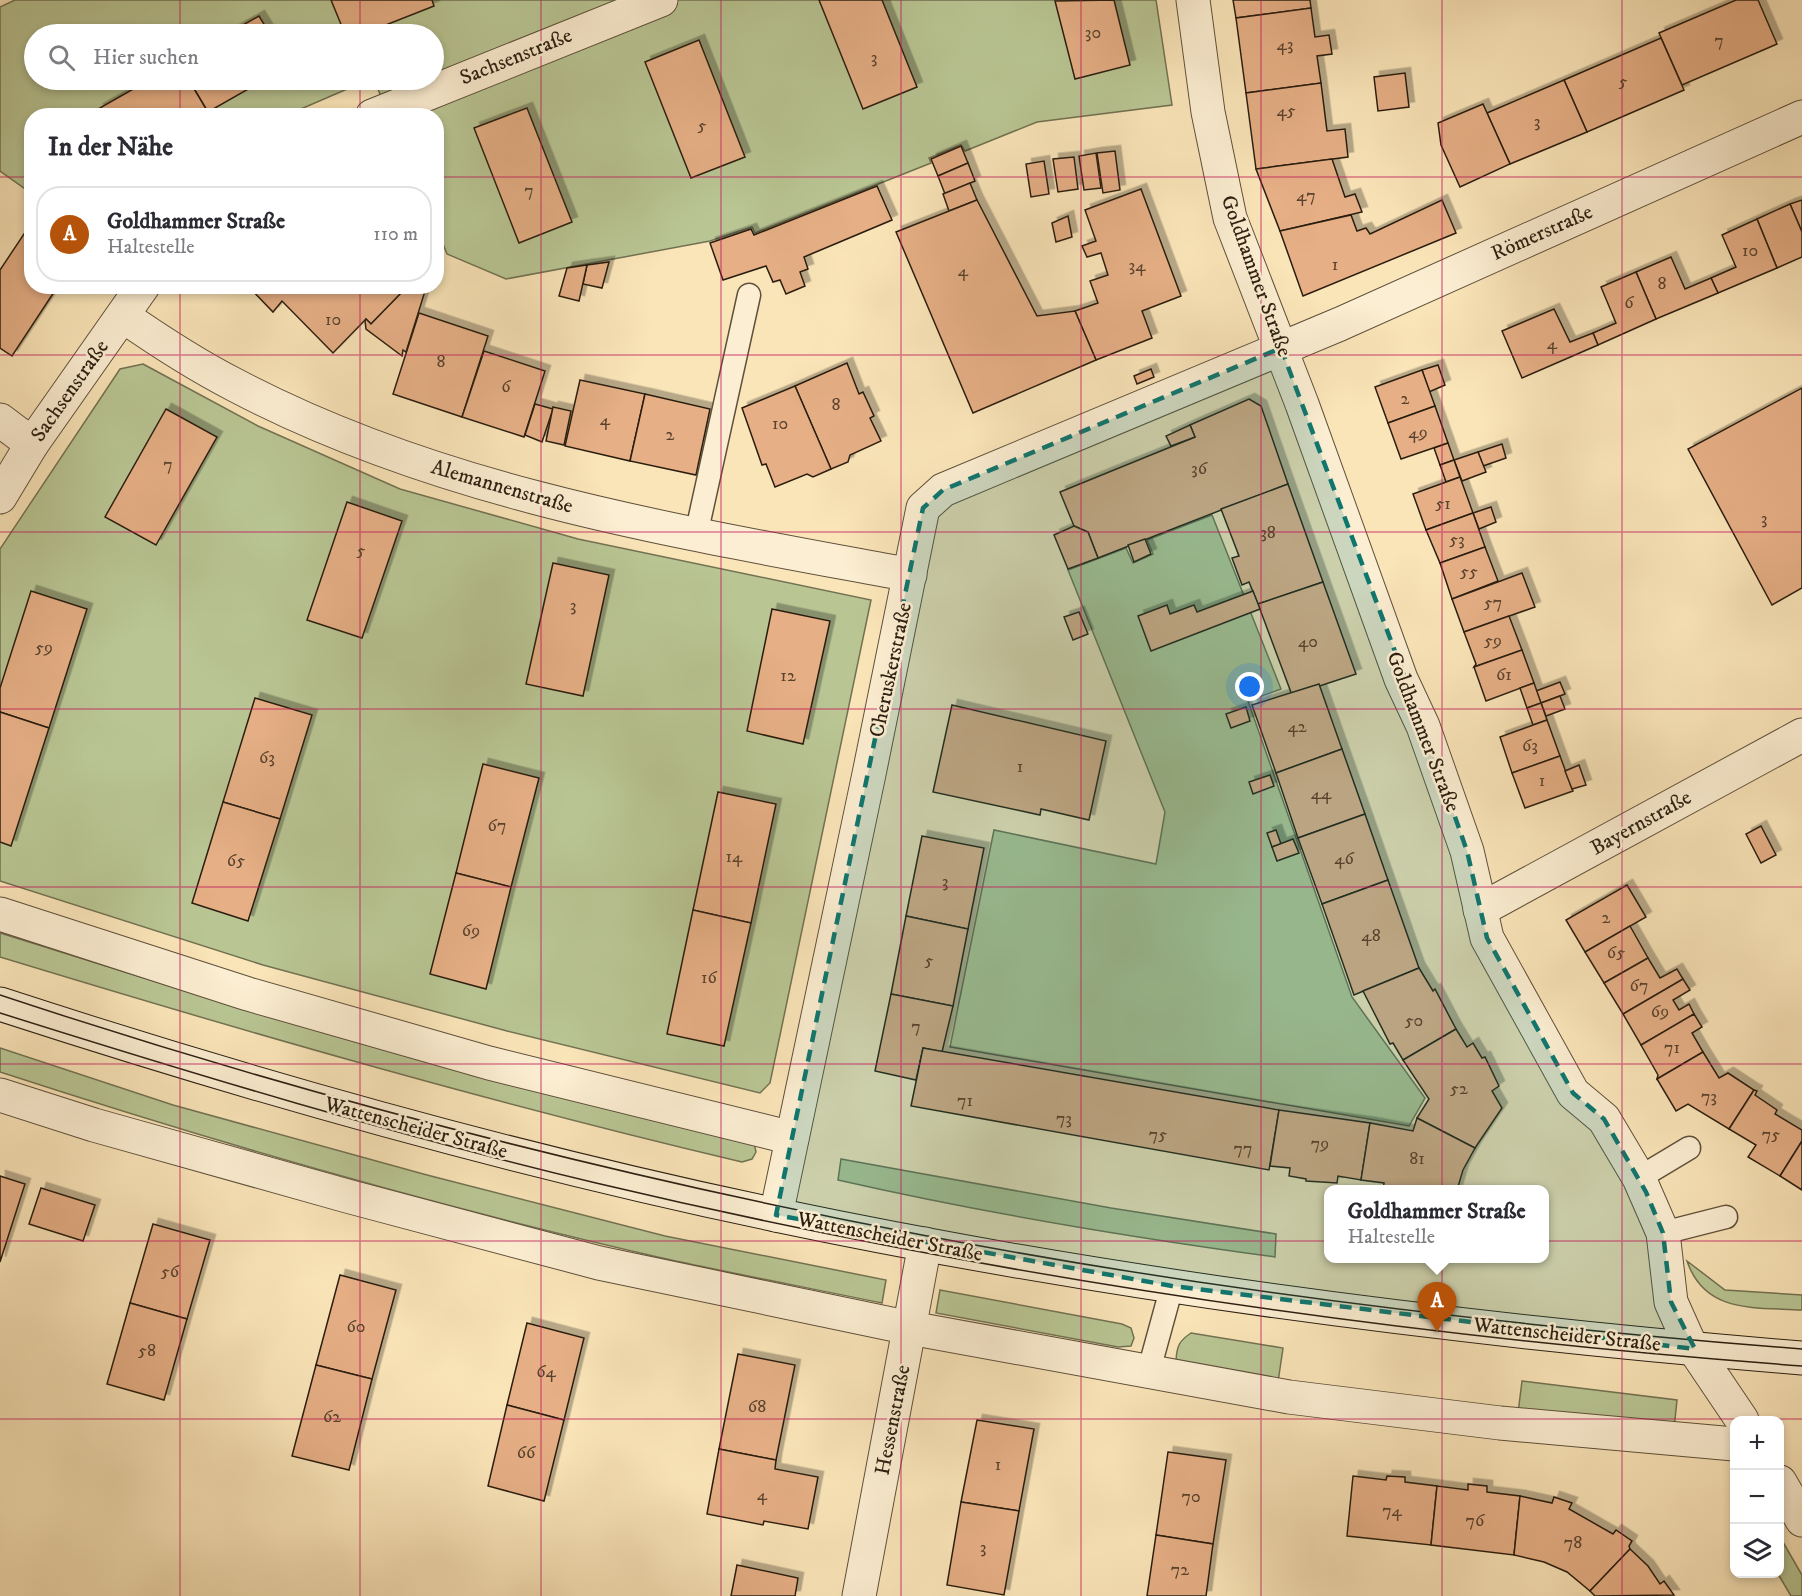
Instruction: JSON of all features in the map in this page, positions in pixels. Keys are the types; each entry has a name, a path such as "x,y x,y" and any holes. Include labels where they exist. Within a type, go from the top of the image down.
{"street":[{"name":"Sachsenstraße","path":"444,87 661,0"},
{"name":"Goldhammer Straße","path":"1193,0 1208,112 1230,218 1281,348 1401,679 1423,726 1467,851 1487,938 1573,1093 1604,1119 1639,1178 1663,1233 1671,1302 1688,1340 1739,1416"},
{"name":"Sachsenstraße","path":"392,108 437,90"},
{"name":"Römerstraße","path":"1281,348 1802,117"},
{"name":"Sachsenstraße","path":"0,497 32,444 138,294"},
{"name":"Alemannenstraße","path":"123,316 176,352 235,385 353,439 444,472 696,535 910,575"},
{"name":"Cheruskerstraße","path":"776,1215 922,508 943,490 1281,348"},
{"path":"0,420 32,444"},
{"name":"Bayernstraße","path":"1480,910 1802,735"},
{"path":"0,914 248,994 489,1063 792,1138"},
{"name":"Wattenscheider Straße","path":"0,1004 216,1072 439,1136 776,1215 925,1244 1172,1286 1497,1328 1802,1358"},
{"path":"0,1095 94,1125 347,1196 599,1263 910,1328 1290,1397 1420,1414 1730,1444"},
{"name":"Hessenstraße","path":"860,1596 925,1244"},
{"path":"1784,1490 1802,1520"}],"lane":[{"path":"696,535 749,295"},
{"path":"1639,1178 1689,1148"},
{"path":"1663,1233 1726,1217"},
{"path":"1149,1370 1172,1286"}],"highlighted area":[{"path":"1281,348 1423,726 1467,851 1487,938 1573,1093 1604,1119 1646,1192 1663,1233 1671,1302 1695,1349 1172,1286 776,1215 923,508 943,490"}],"green space":[{"path":"15,0 1156,0 1172,105 1037,122 965,151 961,145 929,158 931,163 755,233 752,227 710,241 506,279 447,254 444,246 444,108 386,108 378,90 444,90 444,24 24,24 24,90 345,90 303,108 24,108 24,188 0,171 0,7"},
{"path":"143,364 258,426 400,489 578,539 871,600 770,1083 760,1093 507,1031 263,965 0,881 0,549 120,369"},
{"path":"1212,515 1281,689 1248,701 1352,997 1425,1098 1409,1126 950,1047 994,830 1156,864 1165,812 1068,570 1126,548 1133,563 1153,554 1147,540"},
{"path":"0,933 250,1011 754,1143 756,1152 752,1159 742,1162 555,1116 277,1039 0,957"},
{"path":"0,1048 173,1105 427,1175 665,1236 886,1280 882,1303 689,1264 578,1238 246,1149 0,1072"},
{"path":"841,1159 1111,1208 1276,1234 1275,1257 1056,1223 838,1180"},
{"path":"1687,1261 1725,1290 1802,1295 1802,1310 1750,1307 1719,1299 1706,1291 1695,1278"},
{"path":"940,1290 1122,1324 1131,1328 1134,1338 1131,1346 1118,1347 936,1313"},
{"path":"1191,1333 1283,1348 1278,1382 1176,1360 1179,1344"},
{"path":"1522,1381 1677,1400 1674,1429 1518,1413"},
{"path":"1784,1544 1802,1575 1802,1596 1791,1596 1780,1578 1784,1578"}],"building":[{"path":"331,0 432,0 434,6 388,24 341,24"},
{"path":"819,0 882,0 917,87 863,109"},
{"path":"1114,0 1130,65 1075,79 1055,1"},
{"path":"1233,0 1310,0 1311,8 1236,18"},
{"path":"1736,0 1758,0 1777,44 1682,85 1659,33"},
{"path":"1311,8 1315,37 1329,35 1332,54 1317,56 1321,83 1246,93 1236,18"},
{"path":"259,16 264,24 245,24"},
{"path":"1661,38 1684,90 1587,132 1564,80"},
{"path":"699,40 745,157 691,178 645,62"},
{"path":"1405,73 1409,107 1378,111 1374,77"},
{"path":"1564,80 1587,132 1510,164 1487,113"},
{"path":"1321,83 1327,131 1345,129 1348,157 1256,169 1246,93"},
{"path":"131,90 195,90 206,108 100,108"},
{"path":"195,90 246,90 215,108 206,108"},
{"path":"1483,104 1510,164 1460,187 1441,145 1438,123"},
{"path":"527,108 572,222 519,243 474,128"},
{"path":"961,146 968,163 938,176 931,159"},
{"path":"1115,151 1120,190 1103,193 1097,153"},
{"path":"1096,153 1101,188 1084,190 1079,156"},
{"path":"1074,157 1078,189 1058,192 1053,159"},
{"path":"1332,159 1345,197 1355,194 1362,212 1280,231 1256,169"},
{"path":"1044,161 1049,194 1031,197 1026,164"},
{"path":"968,163 975,181 945,194 938,176"},
{"path":"970,183 977,200 949,211 943,194"},
{"path":"877,186 892,220 804,257 808,269 800,272 805,286 786,294 780,280 773,282 766,266 723,280 710,243 751,229 754,235"},
{"path":"1141,189 1181,296 1142,311 1152,338 1096,360 1075,311 1098,303 1090,281 1108,275 1101,253 1087,257 1082,246 1096,241 1085,210"},
{"path":"977,200 1037,316 1075,311 1096,360 973,413 896,232"},
{"path":"1442,200 1456,233 1303,296 1280,231 1351,215 1357,231 1366,228 1370,234"},
{"path":"1802,200 1802,232 1790,204"},
{"path":"1790,204 1802,232 1802,257 1777,268 1757,219"},
{"path":"1068,216 1072,237 1056,242 1052,223"},
{"path":"1757,219 1777,268 1718,293 1711,278 1736,267 1722,235"},
{"path":"24,234 24,294 53,294 12,356 0,348 0,270"},
{"path":"1671,257 1685,289 1711,278 1718,293 1656,319 1636,272"},
{"path":"609,262 602,288 583,284 587,265"},
{"path":"587,265 579,301 559,296 567,268"},
{"path":"1636,272 1656,319 1598,345 1593,333 1616,323 1601,287"},
{"path":"256,294 400,294 371,324 366,319 333,353 282,301 273,312"},
{"path":"400,294 424,294 406,352 403,350 402,356 366,329 366,319 371,324"},
{"path":"1554,309 1570,342 1593,333 1598,345 1522,378 1502,331"},
{"path":"419,313 488,336 462,417 393,394"},
{"path":"484,351 545,371 524,437 462,417"},
{"path":"847,363 859,394 863,392 874,416 870,418 881,441 850,455 848,462 831,469 795,386"},
{"path":"1438,365 1445,385 1429,392 1422,370"},
{"path":"1151,369 1154,377 1137,384 1134,376"},
{"path":"1422,370 1435,406 1388,423 1375,387"},
{"path":"580,380 645,394 630,461 565,446"},
{"path":"795,386 831,469 813,477 807,474 775,487 766,464 762,465 742,408"},
{"path":"1802,388 1802,588 1772,605 1688,449"},
{"path":"645,394 710,409 696,475 630,461"},
{"path":"1249,399 1261,406 1288,484 1098,558 1088,532 1074,526 1060,492 1195,437 1190,425"},
{"path":"535,404 553,409 542,442 525,435"},
{"path":"1435,406 1448,443 1401,459 1388,423"},
{"path":"553,407 571,411 564,445 546,441"},
{"path":"166,409 217,437 156,545 105,517"},
{"path":"1190,425 1195,437 1171,446 1166,436"},
{"path":"1448,443 1454,460 1440,465 1434,448"},
{"path":"1502,444 1506,458 1483,466 1478,452"},
{"path":"1478,452 1486,472 1462,481 1454,460"},
{"path":"1454,460 1460,477 1446,482 1440,465"},
{"path":"1460,477 1473,513 1426,530 1413,494"},
{"path":"1288,484 1323,582 1258,604 1249,582 1242,585 1232,558 1239,556 1221,509"},
{"path":"347,502 402,521 362,638 307,620"},
{"path":"1491,507 1496,522 1479,529 1473,513"},
{"path":"1473,513 1485,547 1440,563 1426,530"},
{"path":"1074,526 1088,532 1098,558 1068,569 1054,535"},
{"path":"1145,539 1151,554 1134,562 1128,545"},
{"path":"1485,547 1498,581 1452,599 1440,563"},
{"path":"553,563 609,575 583,696 526,684"},
{"path":"1522,573 1535,607 1464,632 1452,599"},
{"path":"1323,582 1356,674 1292,695 1258,604"},
{"path":"31,591 87,609 49,728 0,712 0,688"},
{"path":"1253,591 1260,609 1151,651 1138,616 1167,605 1170,614 1194,605 1197,612"},
{"path":"772,609 830,621 803,744 747,731"},
{"path":"1079,612 1088,634 1073,640 1064,617"},
{"path":"1509,616 1522,650 1474,667 1476,664 1464,632"},
{"path":"1522,650 1534,683 1486,701 1474,667"},
{"path":"1560,682 1565,694 1541,703 1536,691"},
{"path":"1534,683 1541,703 1527,708 1520,688"},
{"path":"1319,684 1342,749 1276,773 1252,705"},
{"path":"1560,696 1565,709 1546,716 1541,703"},
{"path":"255,698 312,715 280,819 223,802"},
{"path":"1541,703 1547,720 1533,725 1527,708"},
{"path":"952,705 1106,741 1089,820 1041,809 1040,815 933,792"},
{"path":"1246,707 1250,721 1231,728 1226,714"},
{"path":"0,712 49,728 11,846 0,842"},
{"path":"1547,720 1560,756 1512,773 1500,737"},
{"path":"1342,749 1365,814 1298,838 1276,773"},
{"path":"1560,756 1573,791 1525,808 1512,773"},
{"path":"483,764 539,778 511,887 456,873"},
{"path":"1579,765 1586,785 1572,789 1565,771"},
{"path":"1270,775 1274,786 1253,794 1249,782"},
{"path":"718,792 776,804 751,923 693,910"},
{"path":"223,802 280,819 248,921 192,903"},
{"path":"1365,814 1388,880 1322,904 1298,838"},
{"path":"1761,826 1776,855 1761,863 1746,834"},
{"path":"1276,830 1281,844 1272,847 1267,833"},
{"path":"922,836 984,848 968,929 906,916"},
{"path":"1293,839 1299,853 1277,861 1272,847"},
{"path":"456,873 511,887 486,989 430,974"},
{"path":"1388,880 1419,968 1354,995 1322,904"},
{"path":"1627,885 1646,917 1585,952 1566,920"},
{"path":"693,910 751,923 724,1046 667,1034"},
{"path":"906,916 968,929 953,1006 891,994"},
{"path":"1630,926 1648,958 1604,983 1585,952"},
{"path":"1648,958 1660,978 1677,969 1683,979 1623,1014 1604,983"},
{"path":"1419,968 1433,991 1435,989 1456,1029 1403,1060 1393,1043 1390,1044 1363,991"},
{"path":"1683,979 1690,990 1673,1000 1679,1010 1689,1004 1694,1014 1641,1045 1623,1014"},
{"path":"891,994 953,1006 942,1052 923,1048 916,1080 875,1071"},
{"path":"1694,1014 1702,1027 1692,1033 1703,1052 1657,1079 1658,1075 1641,1045"},
{"path":"1456,1029 1467,1047 1473,1043 1482,1058 1485,1057 1499,1086 1492,1091 1502,1108 1475,1148 1417,1118 1429,1099 1403,1060"},
{"path":"923,1048 1279,1110 1269,1170 911,1106"},
{"path":"1703,1052 1719,1078 1728,1073 1754,1090 1729,1129 1688,1104 1676,1111 1657,1079"},
{"path":"1754,1090 1757,1091 1755,1095 1777,1110 1775,1114 1802,1130 1802,1141 1780,1176 1748,1157 1756,1145 1729,1129"},
{"path":"1279,1110 1370,1123 1361,1180 1338,1176 1337,1183 1306,1181 1306,1179 1289,1176 1290,1168 1270,1166"},
{"path":"1417,1118 1475,1148 1463,1170 1458,1185 1384,1185 1384,1183 1361,1180 1370,1123 1413,1131"},
{"path":"1802,1141 1802,1190 1780,1176"},
{"path":"0,1176 25,1184 0,1262"},
{"path":"41,1188 95,1205 83,1241 29,1224"},
{"path":"153,1224 210,1240 187,1319 130,1303"},
{"path":"340,1275 396,1290 372,1379 316,1365"},
{"path":"130,1303 187,1319 164,1400 107,1384"},
{"path":"527,1323 584,1338 564,1420 507,1405"},
{"path":"738,1354 795,1365 776,1460 719,1449"},
{"path":"316,1365 372,1379 349,1470 292,1456"},
{"path":"507,1405 564,1420 544,1501 488,1486"},
{"path":"977,1420 1034,1429 1019,1511 961,1502"},
{"path":"719,1449 776,1460 775,1469 818,1477 808,1529 764,1521 763,1525 707,1514"},
{"path":"1168,1452 1226,1460 1213,1544 1156,1535"},
{"path":"1353,1476 1386,1480 1387,1476 1405,1477 1405,1482 1437,1486 1431,1545 1347,1536"},
{"path":"1468,1484 1487,1486 1487,1492 1520,1496 1514,1555 1431,1545 1437,1486 1468,1490"},
{"path":"1520,1496 1552,1503 1554,1497 1572,1503 1569,1509 1613,1534 1616,1530 1632,1541 1630,1549 1590,1591 1567,1572 1544,1562 1514,1555"},
{"path":"961,1502 1019,1511 1004,1595 947,1585"},
{"path":"1156,1535 1213,1544 1206,1596 1147,1596"},
{"path":"1630,1549 1648,1566 1660,1584 1664,1581 1674,1595 1595,1596 1590,1591"},
{"path":"737,1565 798,1578 795,1596 731,1596"}],"tram line":[{"path":"0,995 227,1066 457,1130 689,1186 922,1235 1250,1290 1470,1318 1802,1349"},
{"path":"0,1013 222,1081 446,1145 596,1183 745,1217 895,1247 1045,1274 1347,1320 1498,1338 1802,1366"}],"place":[{"name":"Goldhammer Straße","path":"1437,1332"}]}
